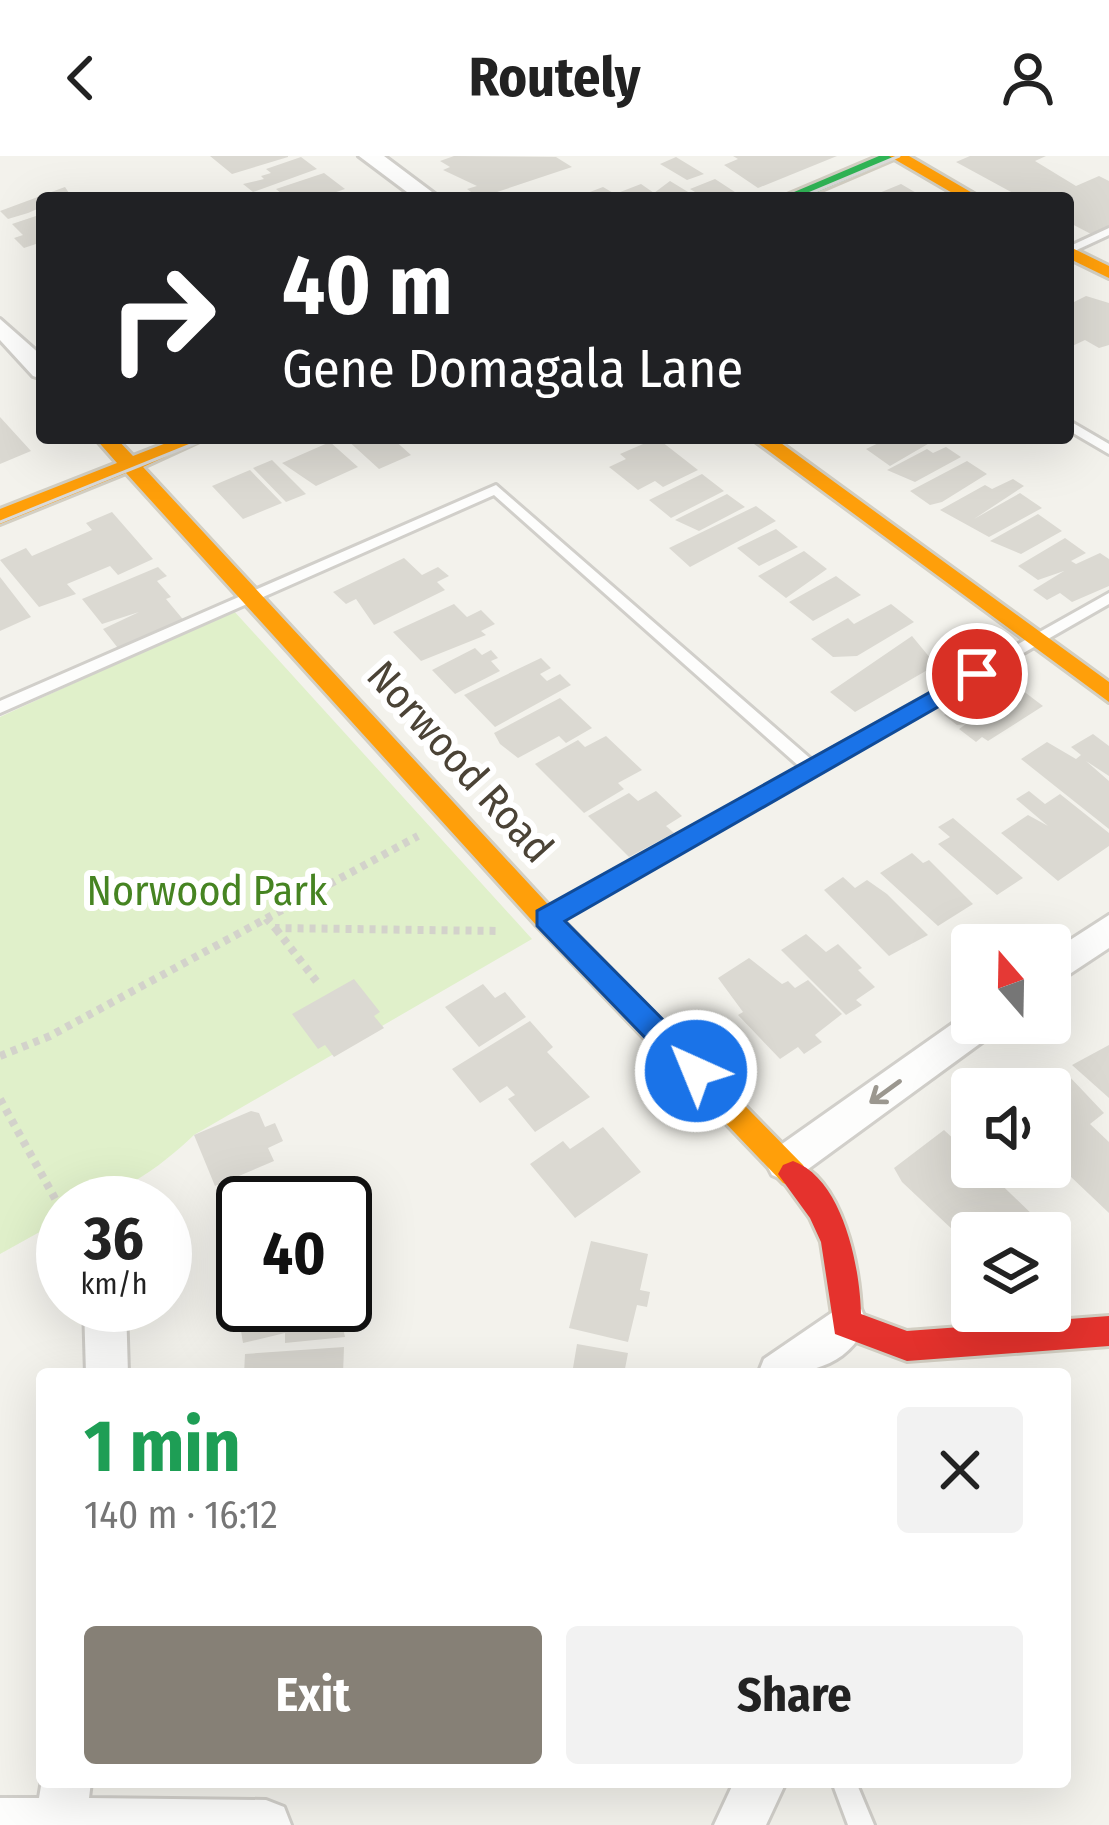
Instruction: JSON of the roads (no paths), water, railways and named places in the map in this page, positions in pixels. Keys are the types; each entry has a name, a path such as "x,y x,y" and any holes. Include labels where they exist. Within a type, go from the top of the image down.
{"street":[{"path":"370,156 421,192"},
{"path":"803,192 895,156 962,192"},
{"path":"1074,254 1109,273"},
{"path":"0,326 36,365"},
{"name":"Norwood Road","path":"111,444 452,818 818,1199 833,1230 848,1286 846,1323"},
{"path":"0,517 181,444"},
{"path":"768,444 1109,694"},
{"path":"1071,957 1109,929"},
{"path":"786,1163 951,1044"},
{"path":"787,1368 846,1323 908,1346 1109,1330"},
{"path":"106,1332 107,1368"},
{"path":"739,1825 758,1788"},
{"path":"0,1823 64,1802 266,1825"}],"lane":[{"path":"1074,248 1109,231"},
{"path":"1074,428 1109,450"},
{"path":"0,707 496,489 810,767"},
{"path":"547,919 1109,598"},
{"path":"846,1788 861,1825"}],"tram line":[{"path":"813,192 899,156"},
{"path":"0,522 193,444"}],"park label":[{"name":"Norwood Park","path":"207,891"}]}
